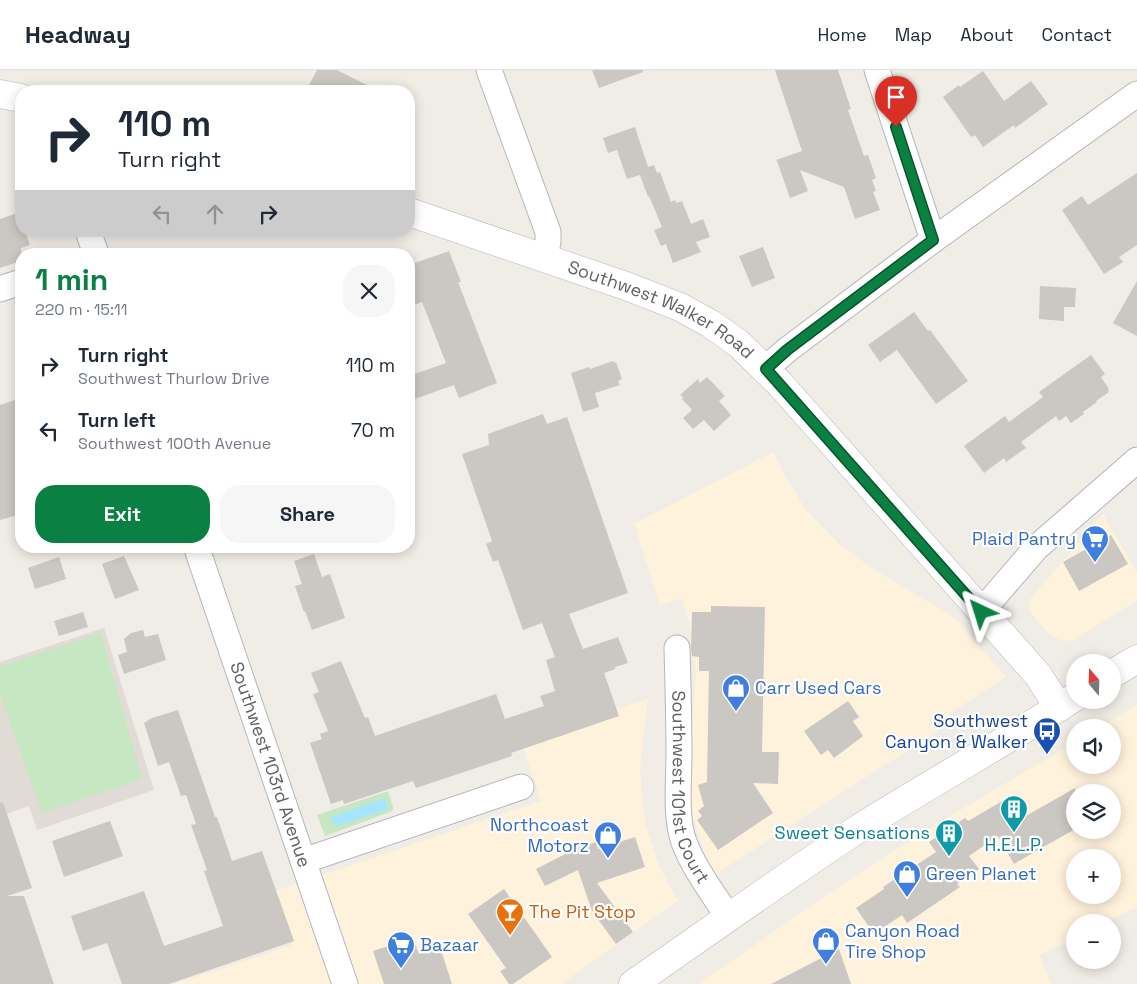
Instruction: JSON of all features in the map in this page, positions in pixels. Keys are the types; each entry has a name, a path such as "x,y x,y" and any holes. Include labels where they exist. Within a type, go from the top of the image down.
{"main road":[{"path":"0,94 15,97"},
{"name":"Southwest Walker Road","path":"415,214 626,286 680,307 711,324 739,344 766,369 981,612 1038,675 1066,702"},
{"path":"1121,669 1137,659"},
{"path":"634,984 728,917 858,829 1066,704"}],"street":[{"path":"489,70 548,232 545,258"},
{"path":"878,70 933,240"},
{"path":"766,369 787,350 933,240 1137,94"},
{"path":"0,289 15,284"},
{"path":"981,612 1036,548 1137,460"},
{"name":"Southwest 103rd Avenue","path":"198,553 345,984"},
{"name":"Southwest 101st Court","path":"678,648 678,795 681,832 692,860 728,917"},
{"path":"303,861 521,787"}],"shaded area":[{"path":"773,452 806,510 838,543 866,564 955,618 1006,677 944,717 947,725 716,874 706,856 692,814 687,771 696,675 689,622 682,598 660,605 634,524"},
{"path":"1103,514 1137,572 1137,601 1072,641 1060,640 1049,634 1030,612 1030,599"},
{"path":"104,628 154,790 37,830 29,806 0,816 0,662"},
{"path":"648,699 640,770 645,822 661,870 678,901 561,984 174,984 292,945 275,891 541,801 521,741"},
{"path":"1137,705 1137,907 1121,915 1066,914 1066,942 1040,955 1051,984 699,984 820,899 930,828 1066,747 1066,774 1121,774 1121,719 1113,719"}],"green space":[{"path":"101,633 142,779 42,813 0,695 0,666"},
{"path":"388,791 393,810 325,836 317,815"}],"water":[{"path":"385,798 388,809 335,827 331,817"}],"building":[{"path":"317,70 337,70 367,85 309,85"},
{"path":"592,70 643,70 643,72 599,88"},
{"path":"775,70 838,70 851,109 848,110 864,156 868,155 876,178 872,180 876,191 873,192 880,210 855,219 844,187 800,170 808,191 790,198 776,160 802,151"},
{"path":"983,71 1004,101 1031,81 1048,104 1015,128 1014,125 983,147 975,135 971,137 943,97"},
{"path":"635,127 648,167 654,165 657,173 660,172 671,202 675,200 676,203 682,201 691,224 703,219 710,237 696,242 701,252 673,263 666,244 661,246 654,230 662,227 640,175 627,179 617,150 608,153 603,138"},
{"path":"1137,173 1137,245 1119,257 1123,262 1104,274 1062,210 1082,196 1088,205"},
{"path":"15,214 15,237 27,237 30,245 15,248 15,263 0,268 0,219"},
{"path":"763,247 775,278 752,287 739,256"},
{"path":"449,251 461,282 458,282 497,383 459,398 454,385 415,399 415,374 446,363 422,302 415,305 415,263"},
{"path":"1137,281 1137,336 1113,323"},
{"path":"1040,286 1076,288 1075,307 1064,307 1064,321 1039,319"},
{"path":"914,312 928,331 930,330 968,381 936,404 897,350 880,362 868,345"},
{"path":"1091,355 1105,374 1101,377 1109,392 1071,423 1066,416 1059,421 1056,416 1021,442 1026,448 1006,462 1004,458 984,473 964,446 1005,416 1009,422 1043,397 1039,392"},
{"path":"613,361 614,363 616,362 622,379 618,381 620,385 595,393 599,407 583,412 571,373"},
{"path":"707,377 725,396 719,401 731,415 714,431 704,420 693,429 683,418 692,410 680,395 698,379 700,383"},
{"path":"15,400 15,516 0,520 0,405"},
{"path":"543,414 547,424 567,417 628,593 569,614 583,649 618,637 628,663 604,673 619,716 511,753 512,756 416,788 413,781 344,804 343,800 331,804 310,743 322,739 320,734 328,731 313,694 319,692 311,673 341,661 365,718 368,717 375,736 496,694 505,719 544,706 540,696 555,691 546,660 555,657 542,623 523,630 498,560 493,562 486,544 492,541 462,454 489,445 488,434"},
{"name":"Plaid Pantry","path":"1111,535 1128,564 1079,591 1063,562"},
{"path":"314,554 322,577 330,574 345,618 312,630 295,586 302,584 294,561"},
{"path":"124,556 139,590 115,599 102,564"},
{"path":"59,557 66,579 35,589 28,568"},
{"name":"Carr Used Cars","path":"711,606 765,607 762,752 779,752 778,784 753,783 773,813 718,850 697,820 702,816 698,811 704,806 698,785 707,782 709,671 699,671 699,657 692,656 691,649 692,612 711,612"},
{"path":"83,612 88,627 59,636 54,621"},
{"path":"143,630 145,637 158,634 166,660 124,674 118,655 127,652 124,639 131,633"},
{"path":"848,701 859,717 853,721 863,736 834,758 828,750 821,755 804,731"},
{"path":"178,710 232,861 262,851 294,941 169,984 122,984 107,943 83,951 71,916 144,891 164,946 223,926 204,871 207,870 191,825 196,824 186,795 181,796 169,762 158,766 144,723 152,718"},
{"path":"1066,793 1066,834 1014,864 998,836 969,856 979,869 957,884 960,887 907,923 902,915 874,934 856,908 884,889 883,887 936,852 929,842 965,818 968,821 1011,796 1024,817"},
{"path":"3,802 32,888 7,896 24,896 54,984 0,984 0,803"},
{"path":"110,821 123,856 64,877 52,841"},
{"path":"635,837 645,867 597,883 633,932 616,944 592,911 578,870 545,886 536,869 577,848 596,842 598,849"},
{"name":"The Pit Stop","path":"504,889 552,957 513,984 509,984 500,971 506,968 468,914"},
{"name":"Bazaar","path":"413,938 419,954 440,947 452,984 384,984 373,951"},
{"name":"Canyon Road Tire Shop","path":"839,949 851,984 771,984"}],"place":[{"name":"Plaid Pantry","path":"1095,563"},
{"name":"Carr Used Cars","path":"736,712"},
{"name":"Southwest Canyon & Walker","path":"1047,755"},
{"name":"H.E.L.P.","path":"1014,833"},
{"name":"Sweet Sensations","path":"949,857"},
{"name":"Northcoast Motorz","path":"608,859"},
{"name":"Green Planet","path":"907,898"},
{"name":"The Pit Stop","path":"510,936"},
{"name":"Canyon Road Tire Shop","path":"826,965"},
{"name":"Bazaar","path":"401,969"}],"route":[{"path":"896,127 933,240 787,350 766,369 981,612"}]}
